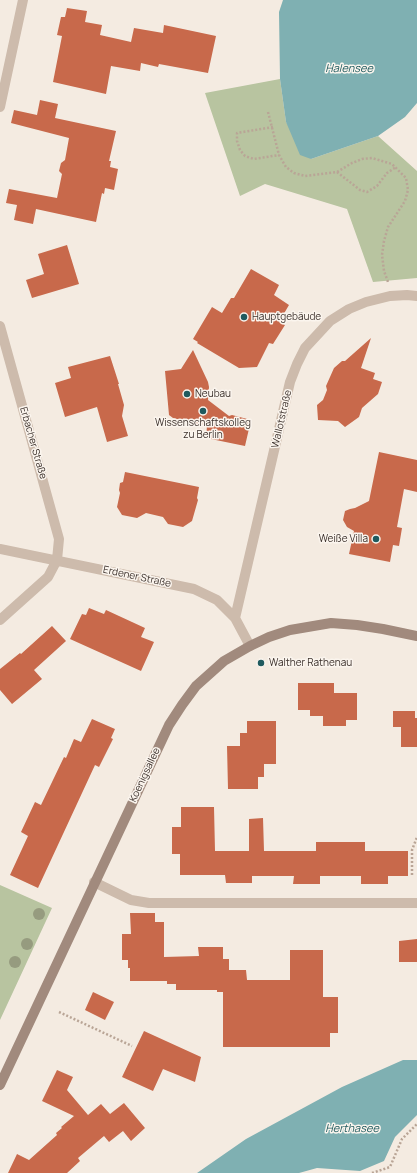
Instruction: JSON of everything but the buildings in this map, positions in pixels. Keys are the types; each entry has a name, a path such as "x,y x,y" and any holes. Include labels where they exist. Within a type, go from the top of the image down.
{"main road":[{"name":"Koenigsallee","path":"0,1085 169,725 196,686 224,661 269,637 290,630 331,624 357,625 417,636"}],"street":[{"path":"0,107 23,0"},
{"name":"Wallotstraße","path":"235,618 290,382 296,364 305,348 330,321 349,309 366,302 390,296 417,296"},
{"name":"Erbacher Straße","path":"0,326 56,523 59,539 57,560"},
{"name":"Erdener Straße","path":"0,549 194,589 217,600 235,618 250,646"},
{"path":"0,620 48,577 57,560"},
{"path":"94,882 131,900 149,903 417,903"}],"path":[{"path":"268,112 279,155 286,167 294,173 305,176 337,172 352,163 362,159 372,158 392,164 406,178 408,190 404,201 388,227 382,255 390,296"},
{"path":"273,127 237,133 238,141 240,150 246,156 254,159 279,155"},
{"path":"337,172 360,190 367,192 377,186 388,173 396,167"},
{"path":"412,875 412,850 417,836"},
{"path":"59,1012 132,1046"},
{"path":"372,1173 390,1166 402,1139 417,1124"}],"green space":[{"path":"280,79 286,122 311,159 378,136 417,171 417,278 373,282 347,209 265,184 240,196 205,93"},
{"path":"0,885 52,908 0,1020"}],"water":[{"name":"Halensee","path":"283,0 417,0 417,103 405,117 378,136 311,159 300,155 286,122 280,79 279,12"},
{"name":"Herthasee","path":"403,1060 417,1060 417,1115 395,1137 384,1161 360,1171 317,1168 299,1173 197,1173 246,1139 342,1087"}],"place":[{"name":"Hauptgebäude","path":"244,317"},
{"name":"Neubau","path":"187,394"},
{"name":"Wissenschaftskolleg zu Berlin","path":"203,411"},
{"name":"Weiße Villa","path":"376,539"},
{"name":"Walther Rathenau","path":"261,663"}]}
